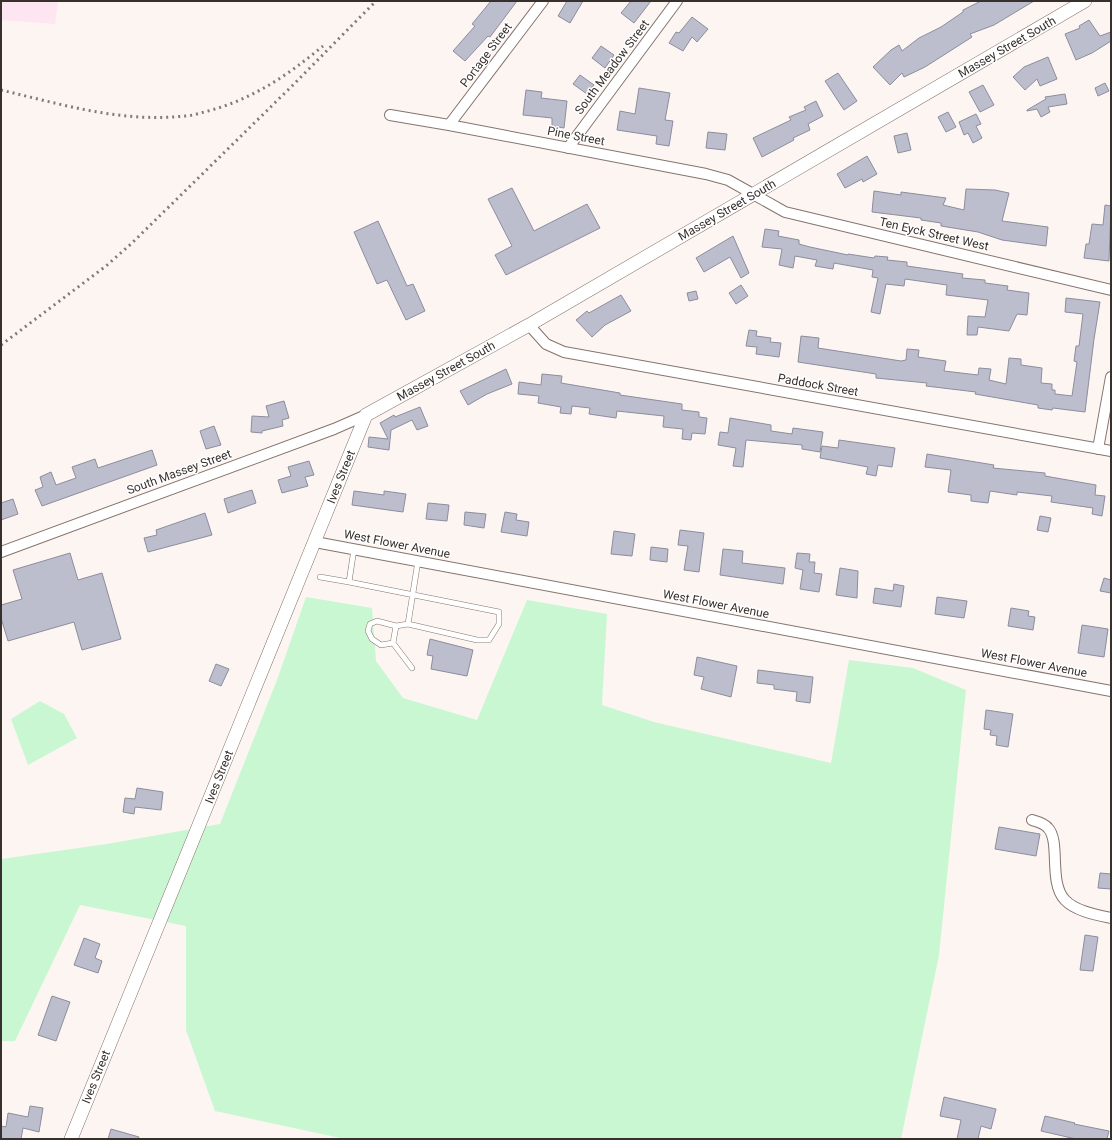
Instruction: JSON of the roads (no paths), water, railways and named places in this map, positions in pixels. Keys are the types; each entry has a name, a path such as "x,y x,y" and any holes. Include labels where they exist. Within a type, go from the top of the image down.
{"street":[{"name":"Portage Street","path":"449,125 543,1"},
{"name":"South Meadow Street","path":"568,148 677,1"},
{"name":"Massey Street South","path":"366,415 529,325 1085,1"},
{"name":"Pine Street","path":"390,115 706,174 728,180 755,194"},
{"name":"Ten Eyck Street West","path":"755,194 785,212 1111,290"},
{"name":"Paddock Street","path":"529,325 546,344 564,352 1111,452"},
{"path":"1098,449 1111,377"},
{"name":"Ives Street","path":"71,1139 366,415"},
{"name":"South Massey Street","path":"1,552 334,429 366,415"},
{"name":"West Flower Avenue","path":"315,542 1111,691"},
{"path":"1032,820 1040,822 1049,829 1053,838 1058,886 1064,900 1075,908 1111,918"}],"lane":[{"path":"349,582 354,549"},
{"path":"408,624 418,561"},
{"path":"320,577 499,612 499,624 489,640 477,640 408,624 396,626 377,621 370,624 368,631 372,639 381,645 393,642"},
{"path":"396,626 393,642 412,668"}],"railway":[{"path":"1,345 106,266 131,244 376,1"},
{"path":"1,90 114,115 138,117 190,116 224,106 255,93 297,67 323,46"}]}
